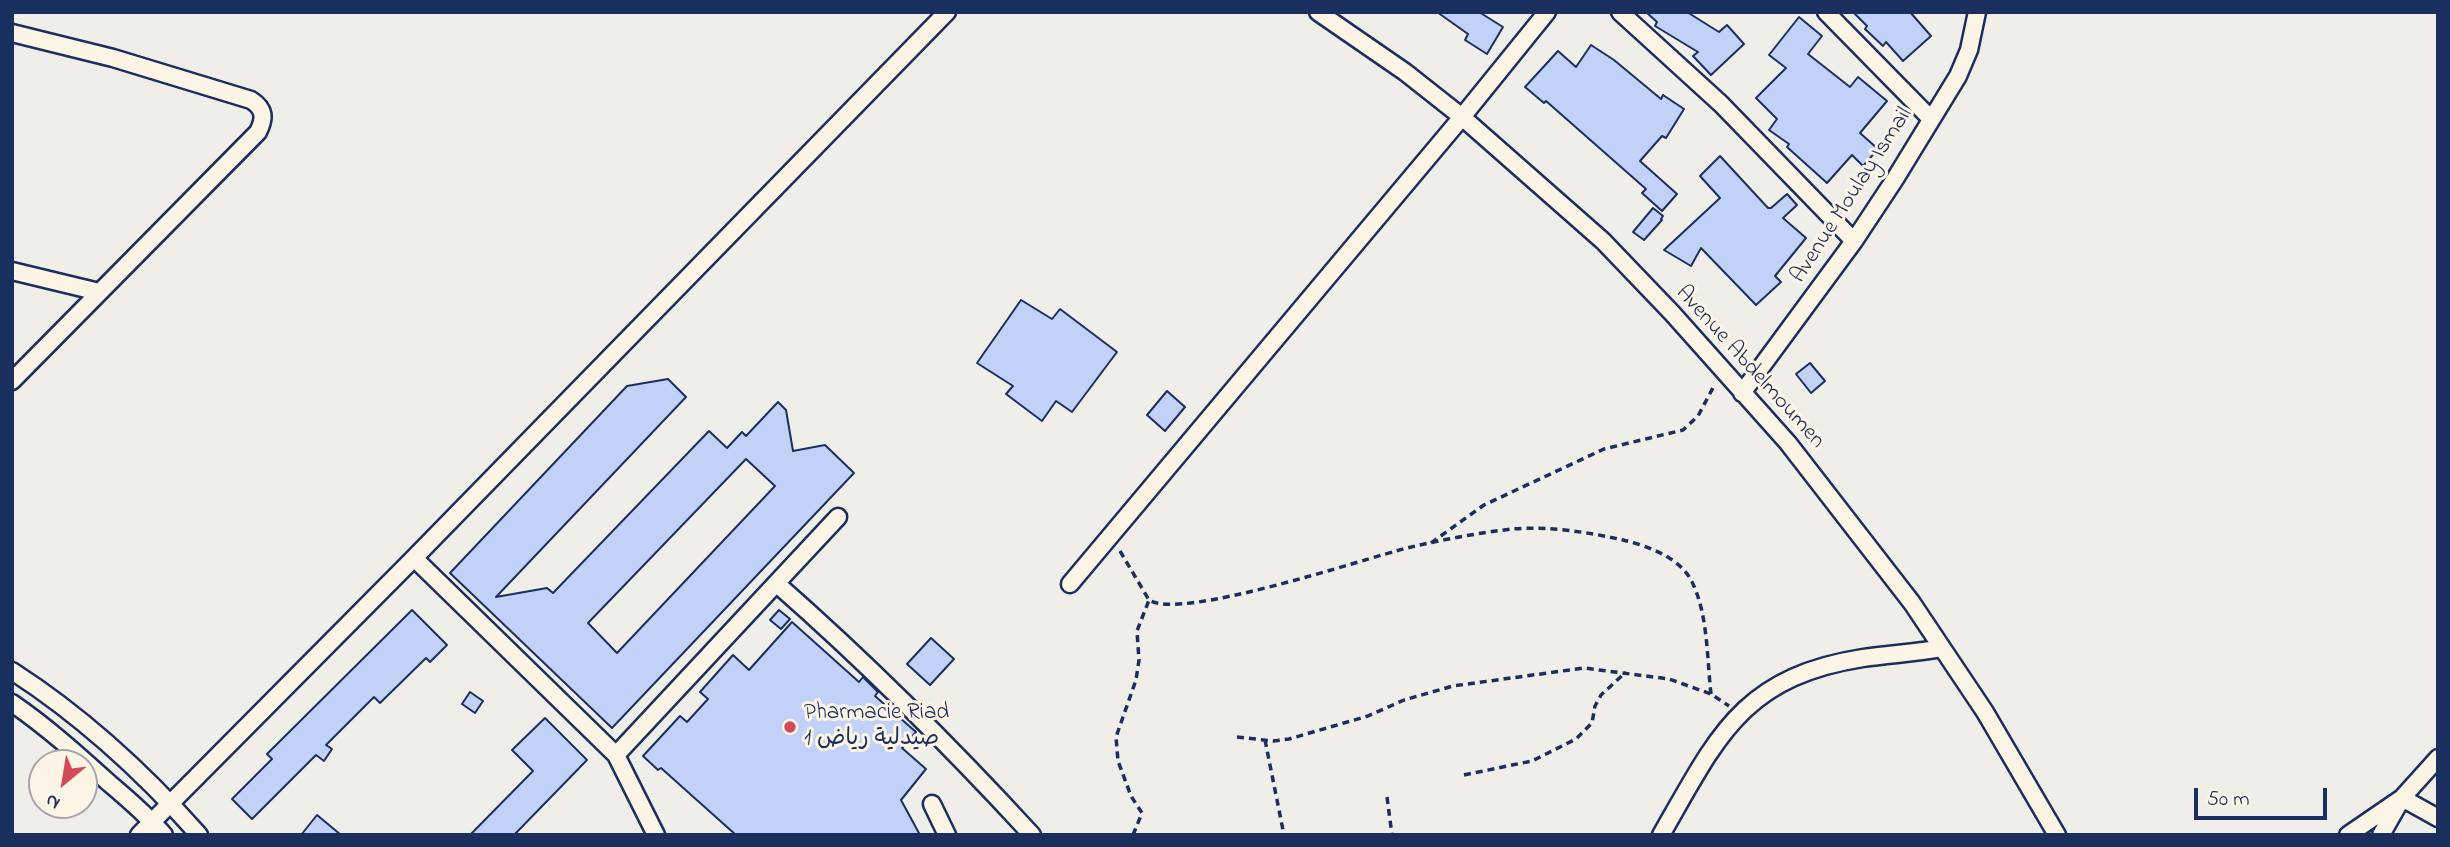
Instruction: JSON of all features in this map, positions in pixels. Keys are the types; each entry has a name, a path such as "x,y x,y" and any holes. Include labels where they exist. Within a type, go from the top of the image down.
{"street":[{"path":"139,835 414,558 947,12"},
{"name":"Avenue Abdelmoumen","path":"1318,12 1405,72 1462,117 1603,242 1788,443 1912,603 1985,712 2057,835"},
{"path":"1070,584 1462,117 1546,12"},
{"path":"1620,12 1721,104 1854,241"},
{"path":"1826,12 1931,119"},
{"name":"Avenue Moulay Ismail","path":"1742,393 1854,241 1958,76 1969,50 1977,12"},
{"path":"12,33 113,58 251,100 260,105 264,113 258,132 12,381"},
{"path":"12,271 99,292"},
{"path":"616,755 838,517"},
{"path":"414,558 616,755 656,835"},
{"path":"777,584 880,677 1032,835"},
{"path":"1661,835 1709,754 1739,713 1755,699 1785,681 1819,669 1863,658 1942,648"},
{"path":"12,671 114,748 199,835"},
{"path":"12,704 36,720 152,821 164,835"},
{"path":"2381,835 2402,798 2438,758"},
{"path":"2402,798 2438,818"},
{"path":"2348,835 2402,798"},
{"path":"932,804 947,835"}],"path":[{"path":"1430,543 1484,505 1604,449 1683,430 1698,415 1722,370"},
{"path":"1111,535 1149,600 1156,605 1177,605 1230,596 1430,543 1512,529 1534,528 1610,537 1642,545 1675,563 1693,583 1703,617 1711,694"},
{"path":"1133,835 1142,813 1131,796 1118,761 1116,737 1136,680 1139,660 1137,631 1149,600"},
{"path":"1237,737 1289,739 1368,716 1404,700 1452,686 1584,668 1669,679 1711,694 1739,713"},
{"path":"1464,775 1532,761 1576,739 1592,723 1595,706 1601,695 1626,672"},
{"path":"1265,740 1284,835"},
{"path":"1387,797 1392,835"}],"building":[{"path":"1437,12 1479,12 1503,27 1487,54 1465,40 1468,34"},
{"path":"1646,12 1687,12 1719,32 1727,25 1744,44 1711,75 1693,56 1698,52 1655,26 1657,22"},
{"path":"1853,12 1910,12 1931,36 1903,61 1886,42 1883,46 1865,29 1867,26"},
{"path":"1799,17 1822,36 1808,54 1850,87 1858,77 1887,101 1860,133 1878,149 1863,166 1852,155 1827,183 1787,147 1789,144 1769,130 1777,119 1756,98 1786,68 1769,55"},
{"path":"1591,45 1614,60 1661,99 1663,95 1684,109 1666,138 1662,136 1640,161 1677,194 1662,211 1642,193 1646,189 1546,101 1544,103 1525,87 1558,51 1576,67"},
{"path":"1720,156 1768,208 1787,194 1797,205 1783,218 1806,238 1775,276 1781,282 1756,305 1701,248 1691,266 1664,250 1720,198 1700,176"},
{"path":"1653,208 1663,216 1662,220 1644,240 1633,232"},
{"path":"1021,300 1052,319 1060,309 1117,352 1072,412 1056,401 1042,421 1006,394 1013,386 977,363"},
{"path":"1810,363 1825,381 1811,393 1796,374"},
{"path":"668,379 686,397 496,597 547,588 553,593 709,431 727,448 742,432 746,436 778,402 786,410 793,451 825,445 854,473 612,728 450,573 627,386","holes":["746,459 775,486 617,653 588,623"]},
{"path":"1167,391 1185,407 1165,431 1147,415"},
{"path":"412,610 447,645 430,662 426,658 380,703 374,697 326,745 332,749 324,761 316,755 252,819 232,799 272,759 267,754"},
{"path":"779,610 790,619 781,629 770,620"},
{"name":"Pharmacie Riad 1 صيدلية رياض","path":"792,622 859,682 863,677 878,692 875,696 916,732 902,748 926,769 901,800 920,835 736,835 661,768 658,770 643,756 680,716 687,722 708,699 700,692 733,655 749,670"},
{"path":"931,638 954,659 930,685 907,664"},
{"path":"470,692 483,701 475,713 462,704"},
{"path":"545,718 587,760 514,835 470,835 533,771 512,750"},
{"path":"317,815 341,835 301,835"}],"place":[{"name":"Pharmacie Riad 1 صيدلية رياض","path":"790,727"}]}
